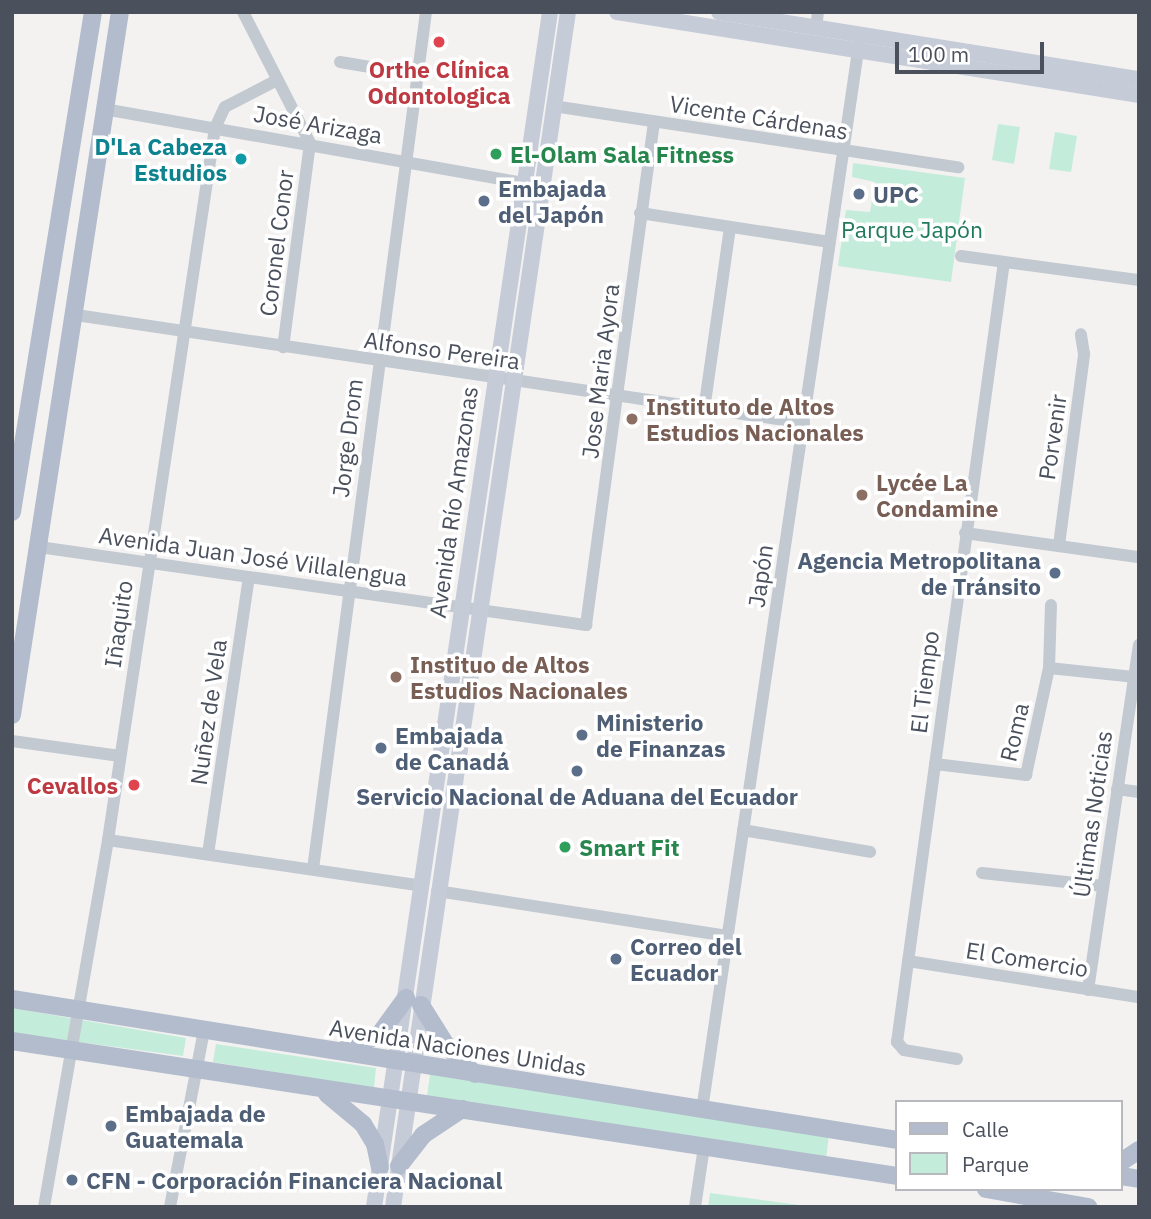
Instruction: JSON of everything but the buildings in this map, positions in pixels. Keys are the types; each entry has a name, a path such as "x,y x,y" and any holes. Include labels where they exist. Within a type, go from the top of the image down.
{"main road":[{"path":"61,206 60,175 86,12"},
{"path":"12,512 18,436 61,206 93,12"},
{"path":"90,215 86,187 109,12"},
{"path":"12,715 76,315 120,12"},
{"name":"Avenida Río Amazonas","path":"374,1207 380,1167 398,1101 414,1063 414,1001 430,888 461,607 550,12"},
{"name":"Avenida Río Amazonas","path":"430,888 479,610 568,12"},
{"path":"617,12 692,18 1029,69 1139,79"},
{"path":"719,12 817,20 860,42"},
{"path":"1029,69 1139,95"},
{"path":"12,670 24,650"},
{"name":"Avenida Naciones Unidas","path":"12,999 895,1140"},
{"path":"335,1052 379,1035 414,1001 446,1045 475,1074"},
{"name":"Avenida Río Amazonas","path":"393,1207 399,1166 395,1061 414,1001"},
{"path":"12,1041 895,1176"},
{"path":"321,1090 359,1119 373,1138 380,1167"},
{"path":"399,1166 423,1135 463,1109"},
{"path":"1123,1161 1139,1150"},
{"path":"997,1191 1088,1207"}],"street":[{"path":"243,12 310,143"},
{"name":"Jorge Drom","path":"313,869 377,362 426,12"},
{"name":"Japón","path":"702,1110 860,42"},
{"path":"340,62 418,75"},
{"name":"Iñaquito","path":"44,1207 108,840 215,128 225,107 277,80"},
{"name":"Vicente Cárdenas","path":"553,106 844,152 958,167"},
{"name":"José Arizaga","path":"104,109 310,143 524,183"},
{"name":"Jose Maria Ayora","path":"586,625 620,397 653,122"},
{"name":"Coronel Conor","path":"284,347 310,143"},
{"path":"640,214 830,242"},
{"path":"704,410 730,228"},
{"path":"961,256 1139,280"},
{"name":"El Tiempo","path":"957,1059 899,1047 965,533 1004,262"},
{"name":"Alfonso Pereira","path":"76,315 377,362 804,423"},
{"name":"Porvenir","path":"1059,545 1084,354 1081,334"},
{"path":"965,533 1139,557"},
{"name":"Avenida Juan José Villalengua","path":"39,547 586,625"},
{"name":"Nuñez de Vela","path":"208,854 249,577"},
{"name":"Roma","path":"935,764 1026,775 1049,668 1052,605"},
{"name":"Últimas Noticias","path":"1088,990 1139,645"},
{"path":"1049,668 1134,677"},
{"path":"12,741 120,756"},
{"path":"1117,789 1139,792"},
{"path":"743,830 870,852"},
{"path":"108,840 313,869 728,936"},
{"path":"982,873 1103,886"},
{"name":"El Comercio","path":"908,961 1139,998"},
{"path":"170,1207 204,1030"},
{"path":"695,1207 704,1147"}],"green space":[{"path":"998,124 1020,127 1014,164 992,160"},
{"path":"1055,132 1077,136 1071,172 1049,169"},
{"name":"Parque Japón","path":"853,163 965,178 951,282 838,266 846,210 870,212 875,182 852,177"},
{"path":"12,1008 186,1038 183,1056 12,1033"},
{"path":"216,1044 376,1068 374,1088 213,1062"},
{"path":"430,1074 829,1135 826,1159 427,1096"},
{"path":"710,1193 814,1207 708,1207"}],"place":[{"name":"Orthe Clínica Odontologica","path":"439,42"},
{"name":"El-Olam Sala Fitness","path":"496,154"},
{"name":"D'La Cabeza Estudios","path":"241,159"},
{"name":"UPC","path":"859,194"},
{"name":"Embajada del Japón","path":"484,201"},
{"name":"Instituto de Altos Estudios Nacionales","path":"632,419"},
{"name":"Lycée La Condamine","path":"862,495"},
{"name":"Agencia Metropolitana de Tránsito","path":"1055,573"},
{"name":"Instituo de Altos Estudios Nacionales","path":"396,677"},
{"name":"Ministerio de Finanzas","path":"582,735"},
{"name":"Embajada de Canadá","path":"381,748"},
{"name":"Servicio Nacional de Aduana del Ecuador","path":"577,771"},
{"name":"Cevallos","path":"134,785"},
{"name":"Smart Fit","path":"565,847"},
{"name":"Correo del Ecuador","path":"616,959"},
{"name":"Embajada de Guatemala","path":"111,1126"},
{"name":"CFN - Corporación Financiera Nacional","path":"72,1180"}]}
